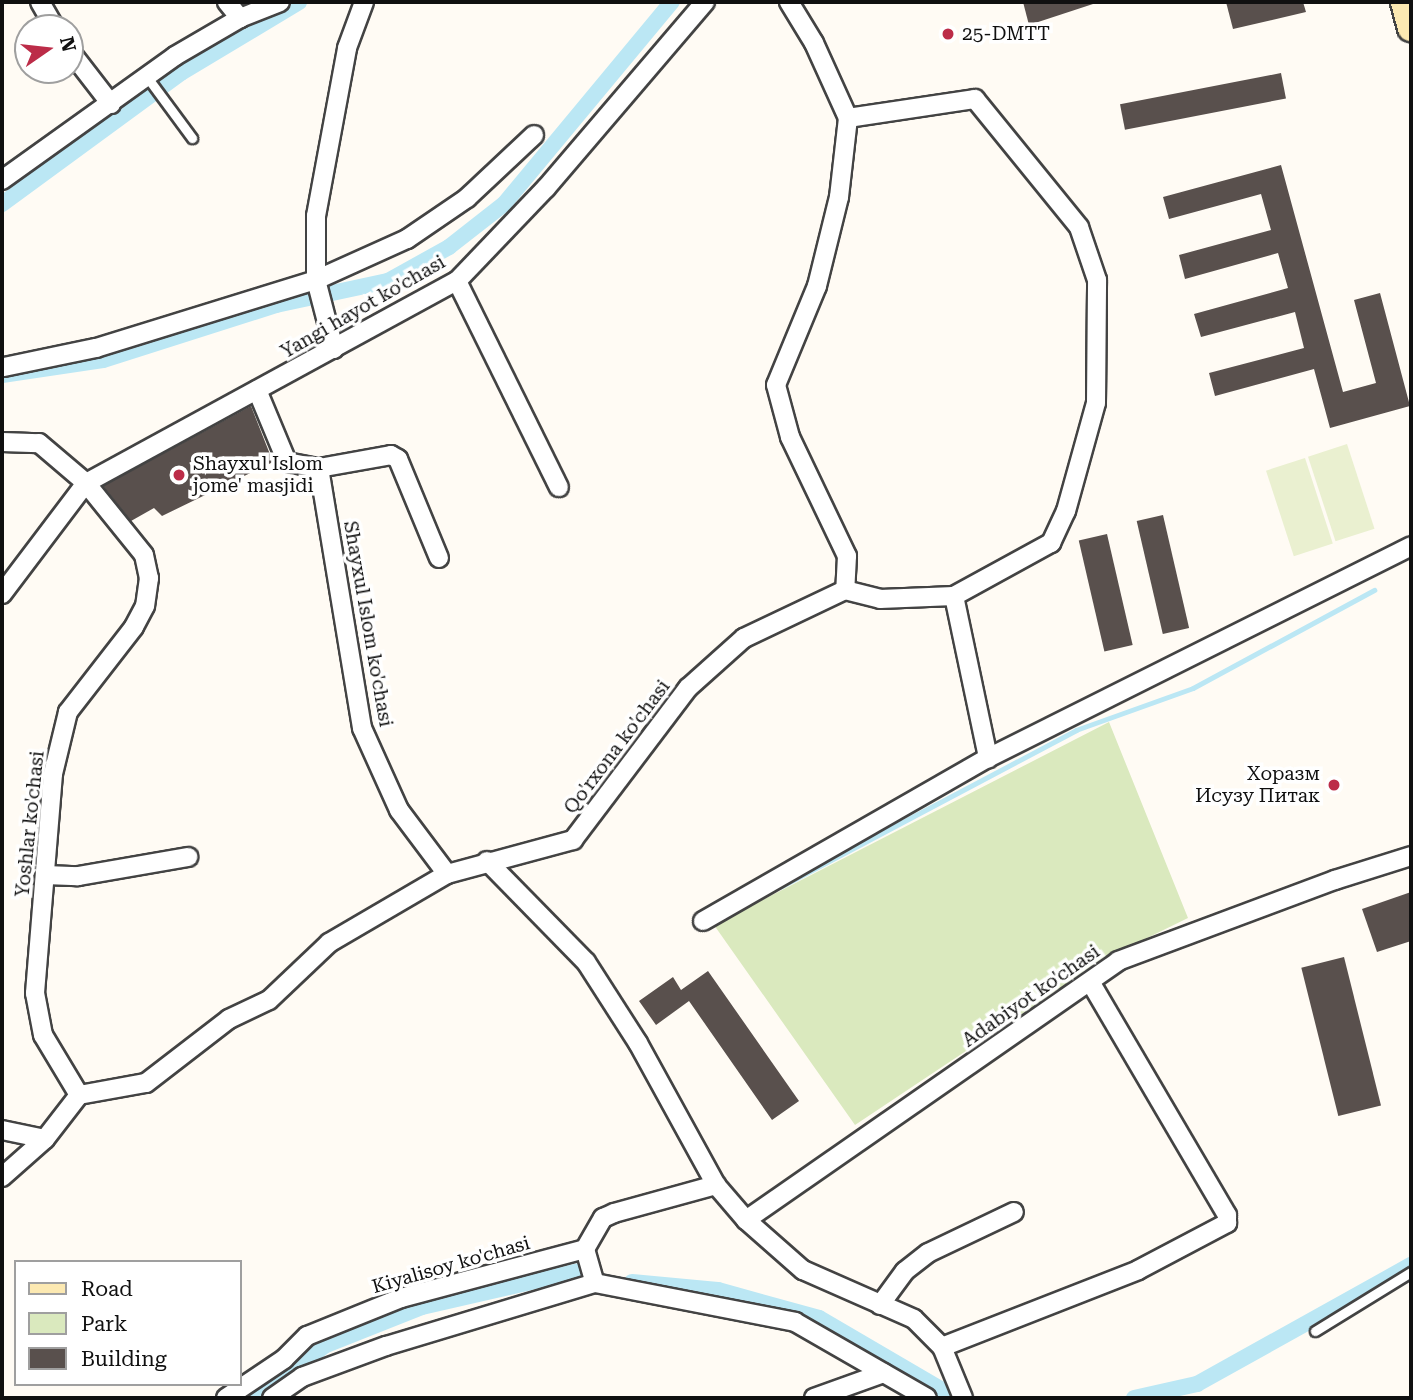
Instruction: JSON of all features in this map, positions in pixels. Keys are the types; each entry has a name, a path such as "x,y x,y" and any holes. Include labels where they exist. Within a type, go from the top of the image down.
{"main road":[{"path":"1404,2 1411,28"}],"street":[{"path":"227,2 240,18"},
{"path":"2,180 147,77 240,18 280,2"},
{"path":"334,349 323,318 316,280 316,216 347,48 364,2"},
{"name":"Yangi hayot ko'chasi","path":"2,594 86,482 457,281 546,188 705,2"},
{"path":"789,2 814,43 848,118 839,197 817,286 776,385 790,437 847,556 845,590 880,599 954,596 1051,543 1061,522 1096,403 1097,280 1079,227 975,99 848,118"},
{"path":"84,69 111,104"},
{"path":"4,367 96,348 316,280 407,239 467,198 534,135"},
{"path":"457,281 559,487"},
{"path":"257,390 287,462 319,468 391,455 398,458 439,558"},
{"name":"Yoshlar ko'chasi","path":"2,442 39,443 86,482 144,555 149,578 145,606 134,627 68,712 53,774 35,993 43,1035 79,1096"},
{"name":"Shayxul Islom ko'chasi","path":"319,468 362,727 399,810 447,874"},
{"path":"703,921 988,758 1411,546"},
{"name":"Qo'rxona ko'chasi","path":"79,1096 146,1083 229,1019 268,1000 329,943 447,874 486,861 573,840 688,688 744,638 845,590"},
{"path":"954,596 988,758"},
{"path":"45,875 78,876 188,856"},
{"name":"Adabiyot ko'chasi","path":"746,1220 1091,983 1118,961 1335,880 1411,856"},
{"path":"486,861 586,962 638,1043 716,1185 746,1220 803,1270 914,1319 942,1347 963,1398"},
{"path":"942,1347 1138,1270 1227,1223 1227,1214 1091,983"},
{"path":"2,1177 45,1139 79,1096"},
{"path":"2,1129 45,1139"},
{"path":"595,1283 585,1249 603,1218 716,1185"},
{"path":"880,1305 905,1271 928,1253 1014,1212"},
{"name":"Kiyalisoy ko'chasi","path":"226,1398 318,1331 401,1298 585,1249"},
{"path":"272,1398 302,1377 386,1346 595,1283 795,1322 928,1398"},
{"path":"814,1398 884,1373"}],"lane":[{"path":"147,77 192,138"},
{"path":"1315,1331 1411,1272"}],"green space":[{"path":"1347,444 1375,529 1336,541 1308,457"},
{"path":"1305,458 1333,544 1294,556 1266,471"},
{"path":"1109,722 1188,918 1104,959 855,1125 714,925"}],"building":[{"path":"1023,2 1092,2 1093,4 1029,25"},
{"path":"1226,2 1303,2 1306,12 1233,29"},
{"path":"1281,73 1286,99 1125,130 1120,104"},
{"path":"1281,165 1343,392 1376,383 1354,300 1380,293 1410,406 1330,428 1314,369 1215,396 1209,373 1304,348 1295,312 1201,337 1194,314 1288,288 1278,253 1185,279 1179,255 1271,230 1261,194 1169,219 1163,197"},
{"name":"Shayxul Islom jome' masjidi","path":"251,406 273,462 162,516 154,508 131,521 103,486"},
{"path":"1163,515 1189,628 1163,634 1137,521"},
{"path":"1107,534 1133,645 1104,652 1079,541"},
{"path":"1411,892 1411,941 1377,952 1362,909"},
{"path":"1344,957 1381,1105 1338,1116 1301,968"},
{"path":"708,971 799,1101 772,1120 689,1001 656,1025 639,1001 673,977 681,990"}],"waterway":[{"path":"2,204 181,73 299,2"},
{"path":"2,375 103,360 276,305 388,281 449,247 504,204 672,2"},
{"path":"780,887 1076,730 1193,688 1374,590"},
{"path":"1134,1398 1197,1384 1411,1265"},
{"path":"254,1398 326,1345 422,1307 579,1271"},
{"path":"632,1282 718,1290 819,1318 949,1394"}],"place":[{"name":"25-DMTT","path":"948,34"},
{"name":"Shayxul Islom jome' masjidi","path":"179,475"},
{"name":"Хоразм Исузу Питак","path":"1334,785"}]}
